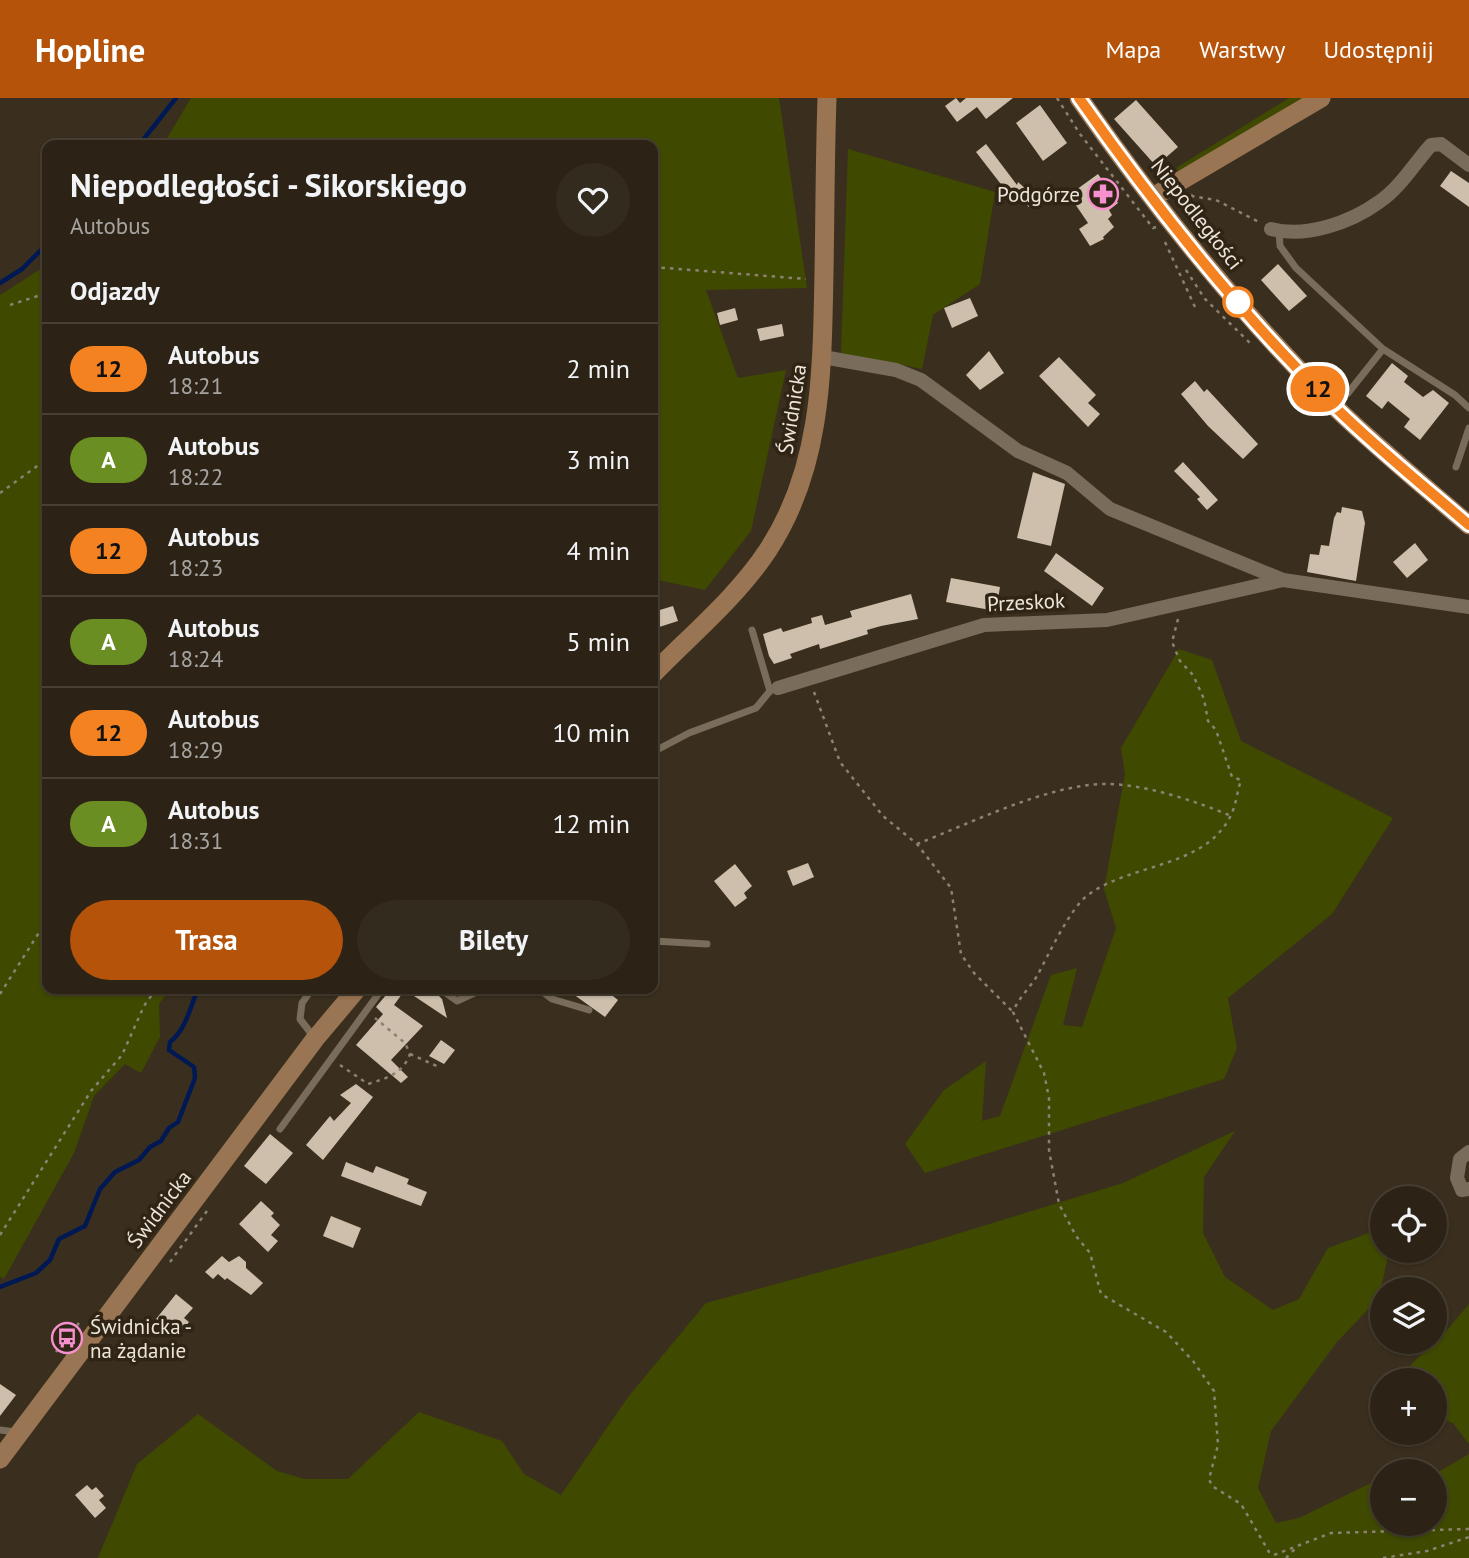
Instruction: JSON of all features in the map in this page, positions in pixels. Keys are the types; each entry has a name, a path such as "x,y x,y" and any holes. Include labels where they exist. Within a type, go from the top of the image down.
{"main road":[{"name":"Świdnicka","path":"658,669 743,581 767,551 798,490 813,438 823,357 827,98"},
{"name":"Niepodległości","path":"1079,98 1225,288 1288,357 1338,410 1469,525"},
{"path":"1153,197 1321,98"},
{"name":"Świdnicka","path":"0,1459 315,1039 353,994"}],"street":[{"path":"1275,230 1289,234 1312,230 1361,213 1395,188 1431,145 1441,144 1469,165"},
{"name":"Przeskok","path":"823,357 896,370 921,380 1018,451 1068,473 1110,509 1283,580 1469,607"},
{"name":"Przeskok","path":"774,690 984,625 1107,620 1283,580"},
{"path":"1469,1152 1460,1159 1457,1178 1462,1190 1469,1189"}],"lane":[{"path":"1275,230 1280,246 1296,268 1383,349 1455,395 1469,408"},
{"path":"1348,393 1383,349"},
{"path":"1456,467 1469,428"},
{"path":"658,749 689,733 756,708 774,690 752,630"},
{"path":"658,941 707,944"},
{"path":"309,994 302,1003 300,1019 315,1039"},
{"path":"280,1129 378,994"},
{"path":"447,994 457,1001 472,994"},
{"path":"546,994 552,999 589,1010"},
{"path":"0,1430 20,1433"}],"path":[{"path":"1190,196 1216,200 1275,230"},
{"path":"1172,238 1163,243 1195,307"},
{"path":"658,267 824,281"},
{"path":"10,305 42,295"},
{"path":"0,493 42,463"},
{"path":"1013,1012 1035,978 1044,957 1085,896 1116,877 1164,863 1213,841 1231,816 1241,780 1232,777 1216,730 1208,721 1204,699 1193,675 1180,661 1172,642 1179,625 1172,607"},
{"path":"809,678 840,762 883,816 917,844 951,888 961,954 974,973 1013,1012 1044,1073 1049,1098 1049,1150 1059,1204 1076,1236 1090,1253 1101,1294 1166,1332 1194,1360 1214,1391 1218,1445 1209,1479 1212,1486 1241,1504 1269,1552 1274,1555 1331,1533 1457,1527 1469,1529"},
{"path":"917,844 1029,802 1075,788 1108,784 1191,799 1231,816"},
{"path":"0,994 42,928"},
{"path":"0,1235 90,1091 122,1055 144,1006 152,994"},
{"path":"366,1011 405,1043 410,1054 441,1068"},
{"path":"332,1058 369,1084 386,1079 405,1068 410,1054"},
{"path":"56,1352 79,1323"},
{"path":"1384,1558 1427,1551 1469,1537"},
{"path":"1286,1558 1298,1546"}],"green space":[{"path":"191,98 779,98 807,288 706,290 738,378 786,370 751,531 705,590 658,580 658,140 166,140"},
{"path":"1289,98 1302,98 1179,172 1176,168"},
{"path":"848,149 995,192 980,284 933,315 922,369 841,353"},
{"path":"42,268 42,994 166,994 159,1004 160,1037 141,1073 125,1064 94,1096 74,1153 4,1279 0,1276 0,295"},
{"path":"1179,649 1212,660 1241,741 1393,818 1332,914 1228,998 1237,1048 1224,1079 925,1173 905,1144 944,1090 986,1061 982,1121 1000,1116 1051,975 1077,968 1063,1025 1082,1027 1116,928 1104,889 1125,774 1121,748"},
{"path":"1235,1131 1204,1177 1203,1233 1225,1277 1273,1310 1299,1299 1328,1248 1370,1232 1370,1263 1386,1263 1383,1277 1370,1277 1370,1307 1337,1342 1271,1431 1258,1488 1276,1523 1299,1518 1370,1483 1370,1536 1447,1536 1447,1467 1469,1454 1469,1558 98,1558 137,1464 198,1414 277,1471 305,1479 348,1479 419,1412 502,1441 524,1474 561,1495 628,1397 706,1303 924,1244 1123,1183"},
{"path":"1469,1304 1469,1444 1453,1423 1447,1421 1447,1368 1408,1368 1422,1354 1447,1354 1447,1330"}],"building":[{"path":"956,98 960,103 966,98 1013,98 986,119 977,107 957,122 945,106"},
{"path":"1136,100 1178,147 1156,166 1114,119"},
{"path":"1040,105 1067,143 1043,161 1016,123"},
{"path":"986,144 1017,185 1018,182 1027,190 1024,194 1032,204 1029,207 1000,183 976,152"},
{"path":"1451,171 1469,183 1469,207 1440,186"},
{"path":"1098,174 1118,203 1109,210 1112,215 1108,219 1114,227 1104,239 1090,246 1079,229 1088,223 1069,195"},
{"path":"1278,264 1307,296 1289,311 1261,280"},
{"path":"970,298 978,316 952,328 944,308"},
{"path":"735,308 738,320 720,325 717,313"},
{"path":"782,324 784,336 760,341 757,329"},
{"path":"989,351 1004,373 980,390 966,375"},
{"path":"1059,357 1096,395 1088,403 1100,414 1088,427 1039,376"},
{"path":"1392,363 1408,376 1404,382 1423,397 1433,390 1449,403 1420,440 1404,427 1410,419 1388,401 1382,409 1366,396"},
{"path":"1195,381 1204,392 1207,389 1258,444 1243,459 1208,426 1181,394"},
{"path":"1183,462 1218,500 1207,510 1197,499 1200,497 1174,471"},
{"path":"1033,472 1065,484 1051,546 1017,538"},
{"path":"1342,507 1362,511 1365,523 1356,581 1307,572 1310,554 1319,555 1321,545 1329,546 1334,518 1337,512 1341,513"},
{"path":"1415,543 1428,560 1407,578 1393,562"},
{"path":"1056,553 1104,588 1092,606 1044,571"},
{"path":"951,578 1000,587 996,611 946,602"},
{"path":"911,594 918,619 867,630 868,634 820,649 819,644 790,654 792,658 774,664 769,656 763,634 781,628 783,632 812,623 811,618 822,615 825,625 852,617 850,611"},
{"path":"673,606 678,621 658,627 658,610"},
{"path":"808,863 814,877 793,886 787,871"},
{"path":"735,864 752,886 744,893 747,898 735,907 714,881"},
{"path":"387,994 402,994 394,1005 423,1026 391,1060 408,1077 401,1083 356,1045 383,1014 376,1007"},
{"path":"411,994 437,994 442,999 447,1018"},
{"path":"573,994 610,994 618,1000 605,1017"},
{"path":"441,1040 455,1050 444,1064 429,1056"},
{"path":"356,1084 373,1097 323,1160 306,1145 330,1116 334,1121 351,1103 340,1095"},
{"path":"270,1134 293,1153 266,1184 244,1166"},
{"path":"346,1162 373,1173 376,1166 409,1179 407,1184 427,1192 421,1206 341,1176"},
{"path":"261,1201 274,1213 271,1216 280,1225 271,1235 278,1241 268,1252 239,1224"},
{"path":"331,1216 361,1228 353,1248 323,1236"},
{"path":"222,1256 229,1262 239,1256 246,1262 246,1268 263,1283 251,1295 218,1274 213,1279 205,1272"},
{"path":"176,1294 193,1308 184,1318 189,1322 176,1337 156,1319"},
{"path":"0,1384 16,1395 0,1416"},
{"path":"87,1485 92,1490 96,1487 104,1496 99,1500 106,1508 95,1518 75,1495"}],"waterway":[{"path":"143,140 176,98"},
{"path":"0,283 22,269 42,249"},
{"path":"0,1287 36,1273 50,1260 59,1239 85,1226 100,1189 115,1172 139,1160 178,1122 195,1078 194,1067 169,1050 170,1042 184,1025 196,994"}],"bus line":[{"name":"12","path":"1079,98 1174,226 1271,339 1338,410 1469,525"}],"place":[{"name":"Podgórze","path":"1103,194"},
{"name":"Świdnicka - na żądanie","path":"67,1338"}]}
